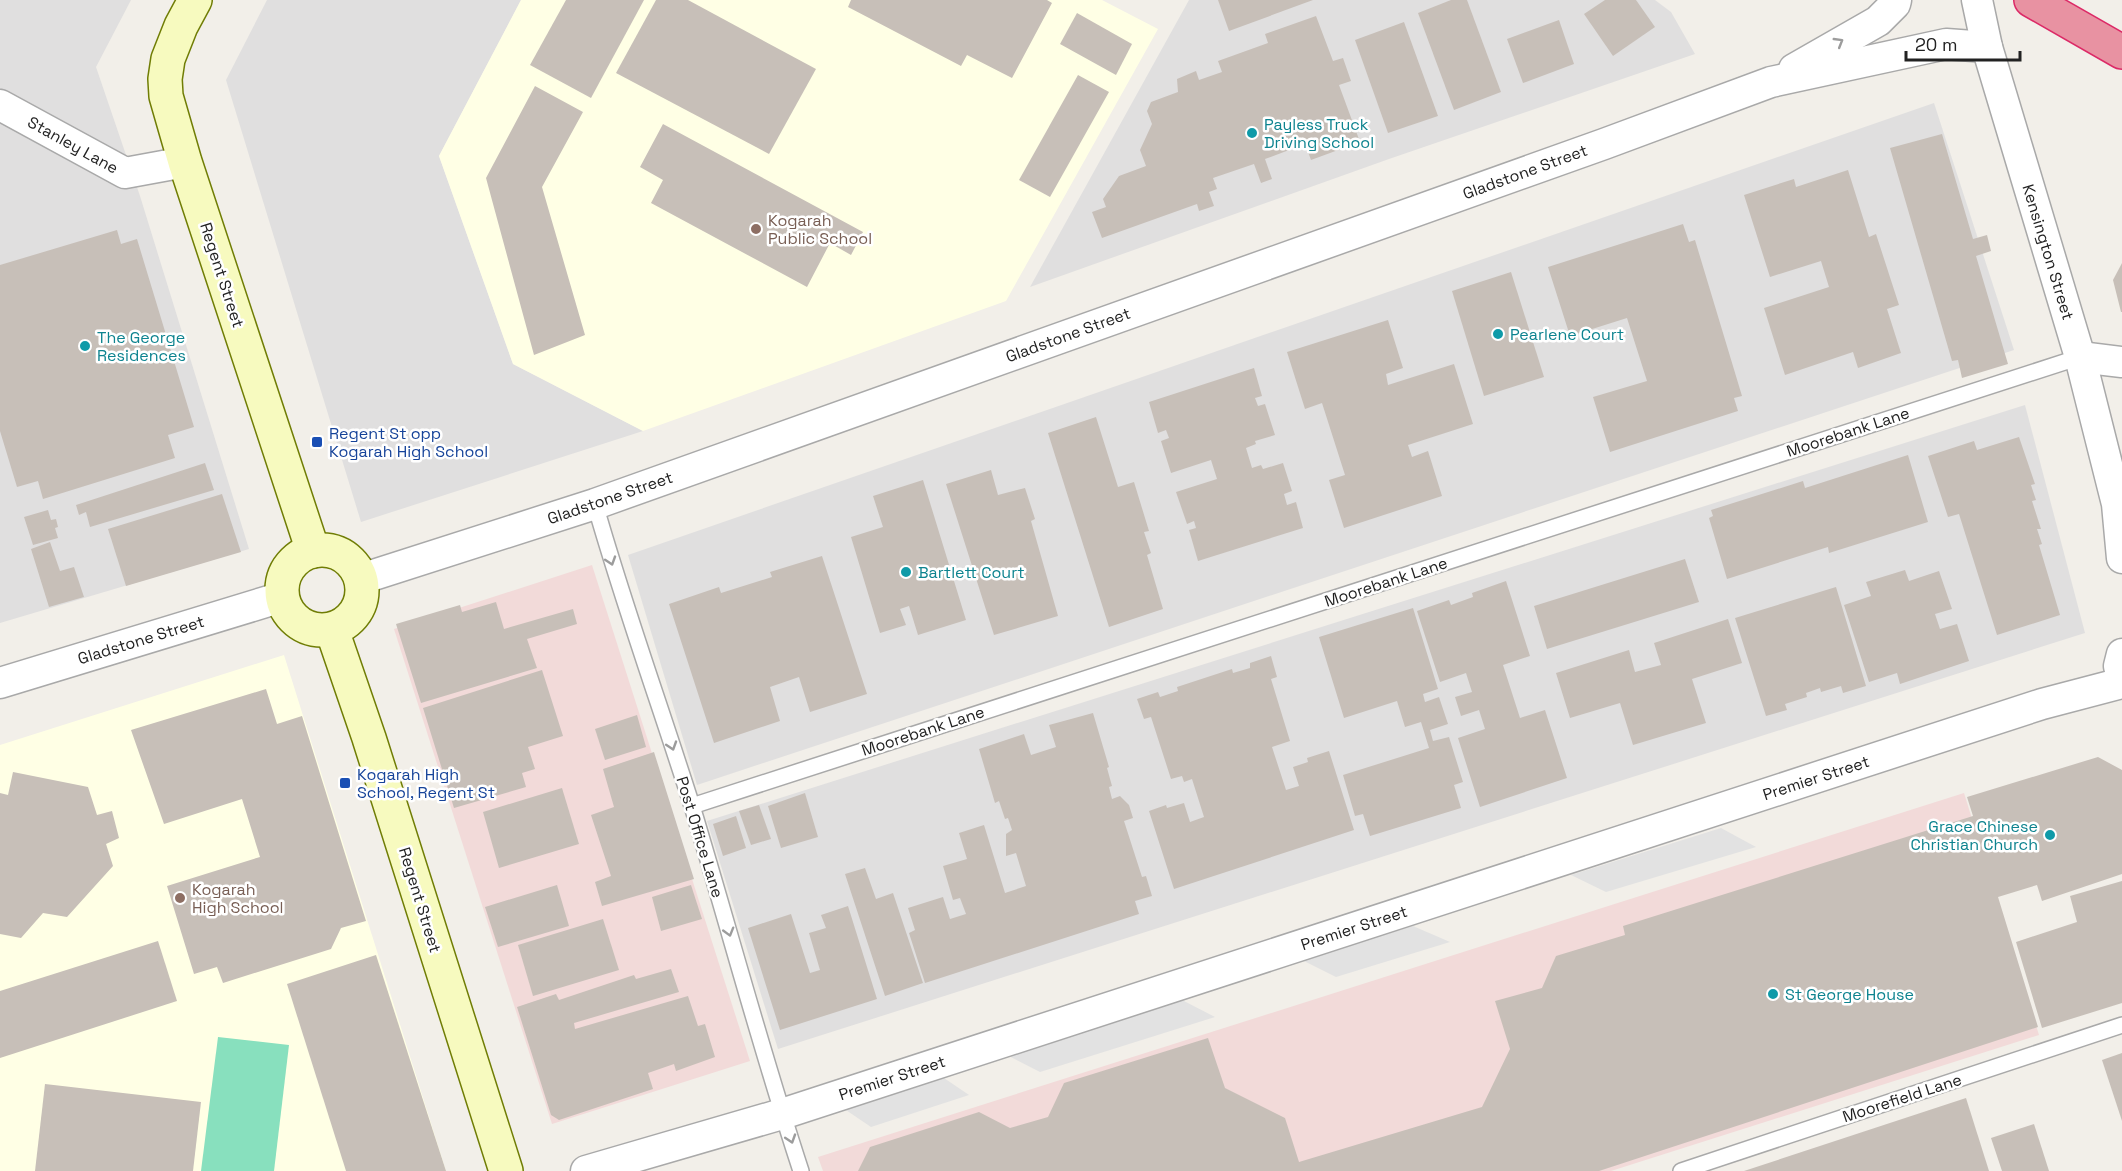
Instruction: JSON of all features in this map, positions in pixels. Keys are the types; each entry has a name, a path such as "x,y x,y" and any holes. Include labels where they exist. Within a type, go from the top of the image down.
{"highway":[{"path":"2031,0 2122,52"}],"main road":[{"name":"Regent Street","path":"195,0 168,59 165,79 166,96 185,162 313,551"},
{"path":"313,551 337,552 348,558 356,567 361,579 361,598 353,616 332,630 319,631 305,627 294,620 286,609 282,597 285,573 302,555 313,551"},
{"name":"Regent Street","path":"332,630 369,738 506,1171"}],"street":[{"name":"Gladstone Street","path":"1771,82 1878,21 1895,4 1896,0"},
{"name":"Kensington Street","path":"1977,0 1987,47 2080,357 2120,509 2122,558"},
{"name":"Gladstone Street","path":"361,579 595,504 1593,148 1771,82 1946,44 1987,47"},
{"name":"Stanley Lane","path":"0,105 125,173 185,162"},
{"path":"2080,357 2122,362"},
{"name":"Gladstone Street","path":"0,683 282,597"},
{"path":"2122,654 2119,666 2122,678"},
{"name":"Premier Street","path":"586,1171 782,1114 2042,704 2122,682"}],"lane":[{"name":"Moorebank Lane","path":"692,806 2080,357"},
{"name":"Post Office Lane","path":"595,504 609,554 692,806 782,1114 801,1171"},
{"name":"Moorefield Lane","path":"1681,1171 2122,1025"}],"shaded area":[{"path":"0,0 131,0 96,67 140,196 249,549 0,623"},
{"path":"267,0 521,0 439,156 513,364 643,431 361,522 226,80"},
{"name":"Kogarah Public School","path":"521,0 1102,0 1158,29 1006,301 643,431 513,364 439,156"},
{"path":"1189,0 1655,0 1671,12 1695,54 1389,159 1030,287"},
{"path":"1934,103 2014,350 697,785 628,555"},
{"path":"2025,405 2085,633 778,1049 707,821"},
{"path":"592,565 750,1061 552,1124 394,629"},
{"name":"Kogarah High School","path":"284,655 446,1171 0,1171 0,745"},
{"name":"St George House","path":"1964,793 2039,1035 1611,1171 823,1171 818,1157"},
{"path":"1721,828 1756,847 1606,892 1571,875"},
{"path":"1413,926 1450,942 1336,977 1302,960"},
{"path":"1182,1000 1215,1017 1040,1072 1007,1055"},
{"path":"941,1076 969,1095 871,1127 840,1106"}],"green space":[{"path":"218,1037 289,1045 274,1171 201,1171"}],"building":[{"path":"566,0 644,0 591,98 530,65"},
{"path":"656,0 688,0 816,69 769,154 616,73"},
{"path":"851,0 1047,0 1052,3 1012,78 967,55 961,66 848,7"},
{"path":"1218,0 1313,0 1229,31"},
{"path":"1451,0 1467,0 1501,92 1454,110 1418,13"},
{"path":"1605,0 1636,0 1655,27 1613,56 1584,14"},
{"path":"1077,13 1132,44 1116,75 1060,44"},
{"name":"Payless Truck Driving School","path":"1316,16 1333,61 1343,58 1351,81 1339,85 1360,142 1311,160 1305,144 1265,159 1272,179 1261,183 1254,164 1213,178 1217,189 1209,192 1214,206 1199,211 1197,204 1102,238 1092,212 1106,207 1103,199 1119,176 1146,166 1140,150 1152,124 1147,111 1151,102 1178,92 1177,79 1196,71 1199,80 1222,72 1218,61 1268,43 1265,34"},
{"path":"1559,20 1574,64 1523,83 1507,39"},
{"path":"1404,22 1438,116 1388,133 1355,40"},
{"path":"1078,75 1109,92 1050,197 1019,180"},
{"path":"535,86 583,112 542,187 585,335 534,355 486,178"},
{"path":"663,124 863,232 851,255 830,243 807,287 651,203 663,180 640,167"},
{"path":"1942,134 1973,239 1987,235 1991,251 1976,256 2008,364 1962,378 1958,360 1952,361 1890,148"},
{"path":"1848,170 1869,237 1876,234 1899,305 1887,309 1901,353 1858,368 1853,352 1785,375 1764,308 1829,287 1821,261 1770,277 1744,195 1794,179 1796,187"},
{"path":"1683,224 1689,242 1695,240 1742,396 1734,398 1738,411 1610,452 1593,397 1647,381 1627,318 1570,336 1548,267"},
{"name":"The George Residences","path":"117,230 121,244 137,239 194,427 168,435 175,458 43,499 38,481 17,487 0,431 0,265"},
{"path":"2122,263 2122,312 2121,312 2113,280"},
{"name":"Pearlene Court","path":"1511,272 1544,377 1484,396 1452,291"},
{"path":"1388,320 1403,368 1386,374 1388,385 1454,364 1473,424 1408,445 1412,457 1428,451 1442,496 1344,528 1329,480 1345,475 1322,403 1305,409 1287,352"},
{"path":"1254,368 1262,396 1255,398 1258,406 1265,404 1275,435 1255,441 1256,444 1246,448 1252,468 1261,465 1263,469 1283,463 1292,491 1284,494 1287,505 1296,502 1303,528 1198,561 1189,530 1196,528 1194,521 1187,524 1176,492 1217,479 1211,460 1171,473 1161,441 1169,438 1166,430 1158,433 1149,402"},
{"path":"1096,417 1118,487 1134,482 1149,531 1144,532 1151,553 1147,555 1163,609 1109,627 1048,433"},
{"path":"2019,437 2035,484 2031,485 2036,500 2032,501 2041,529 2037,529 2042,544 2039,545 2060,615 1997,635 1959,514 1948,517 1928,456 1974,441 1977,450"},
{"path":"1908,455 1928,522 1829,553 1828,547 1727,579 1709,518 1713,516 1711,510 1803,481 1805,488"},
{"path":"205,463 214,490 90,527 86,512 79,515 76,505"},
{"path":"991,470 998,495 1025,488 1035,519 1031,521 1058,616 994,635 946,484"},
{"name":"Bartlett Court","path":"923,480 966,620 918,635 909,606 900,609 906,625 880,633 851,537 883,527 873,496"},
{"path":"222,494 241,552 126,586 108,529"},
{"path":"48,510 51,520 56,519 58,527 55,528 58,538 33,545 24,517"},
{"path":"50,542 60,571 74,567 84,597 49,607 31,549"},
{"path":"822,556 867,694 810,712 799,677 770,687 780,721 714,743 669,604 719,587 721,593 772,577 770,572"},
{"path":"1685,559 1699,602 1547,649 1534,606"},
{"path":"1905,570 1909,581 1939,571 1952,609 1935,614 1940,629 1957,624 1969,661 1900,684 1897,673 1869,682 1844,605 1871,596 1866,582"},
{"path":"1506,581 1530,656 1503,665 1520,718 1545,710 1567,778 1480,807 1458,738 1485,729 1479,710 1461,716 1455,697 1472,692 1466,673 1440,682 1417,611 1449,600 1451,605 1473,597 1472,593"},
{"path":"1836,587 1866,686 1843,693 1841,686 1821,692 1820,688 1806,693 1807,697 1785,704 1787,710 1766,716 1735,618"},
{"path":"496,602 504,629 573,609 577,624 527,639 537,668 421,703 396,624 460,605 462,612"},
{"path":"1413,608 1438,689 1423,694 1425,702 1439,697 1448,724 1430,730 1433,741 1449,737 1463,782 1454,785 1461,808 1370,836 1363,814 1355,816 1343,775 1429,748 1421,722 1405,727 1397,701 1344,718 1319,637"},
{"path":"1728,619 1742,663 1692,679 1706,723 1633,745 1620,703 1570,718 1556,673 1629,650 1635,672 1661,665 1654,643"},
{"path":"1271,656 1277,677 1271,679 1290,741 1272,747 1286,790 1299,786 1293,767 1308,762 1307,758 1329,751 1354,830 1174,889 1149,811 1166,805 1167,808 1184,803 1190,822 1204,817 1192,779 1184,782 1182,776 1171,779 1151,717 1144,719 1137,699 1158,692 1160,697 1178,691 1177,687 1232,669 1233,673 1250,668 1250,663"},
{"path":"542,670 563,736 528,747 535,769 522,773 526,787 454,808 423,708"},
{"path":"266,689 277,724 302,716 366,921 341,928 331,949 223,983 217,967 194,974 167,886 260,857 242,799 164,824 131,730"},
{"path":"1093,713 1109,767 1107,768 1112,786 1109,787 1112,799 1120,796 1129,805 1133,818 1124,821 1142,877 1146,876 1152,896 1135,901 1139,914 925,983 909,933 915,930 908,908 943,897 950,919 966,914 960,898 953,900 943,866 967,859 959,833 984,825 1005,893 1026,886 1016,853 1006,856 1006,834 1012,830 1008,818 1005,819 999,801 995,803 979,749 1024,734 1031,755 1056,747 1049,725"},
{"path":"637,715 646,747 605,760 595,729"},
{"path":"654,752 694,879 602,906 595,882 611,876 591,815 614,807 603,769"},
{"name":"St George House","path":"2098,757 2122,770 2122,874 2042,901 2037,885 1998,897 2038,1027 1599,1171 858,1171 870,1147 979,1112 1010,1128 1048,1117 1064,1083 1208,1038 1225,1088 1285,1118 1299,1162 1482,1107 1510,1049 1495,1001 1542,988 1556,956 1625,935 1623,926 1973,816 1967,797"},
{"path":"13,772 88,787 97,815 112,811 119,838 106,844 113,866 67,917 43,913 21,938 0,934 0,793 8,795"},
{"path":"562,788 579,844 499,868 483,812"},
{"path":"805,793 818,837 781,848 768,806"},
{"path":"759,805 771,839 751,845 739,811"},
{"path":"736,816 746,848 723,856 713,824"},
{"path":"865,868 876,899 893,893 923,983 885,996 845,874"},
{"path":"2122,881 2122,1003 2042,1028 2016,942 2077,922 2070,896"},
{"path":"557,885 569,926 498,947 485,907"},
{"path":"691,885 702,919 661,931 652,897"},
{"path":"848,906 877,999 780,1030 748,928 791,914 810,973 820,970 809,933 826,928 821,915"},
{"path":"603,919 619,970 533,996 518,945"},
{"path":"158,941 177,1001 0,1058 0,991"},
{"path":"376,955 446,1171 346,1171 287,984"},
{"path":"671,969 679,992 574,1023 575,1029 688,996 698,1026 705,1024 715,1057 676,1071 674,1064 648,1073 653,1089 559,1120 551,1115 517,1007 556,994 559,1000 634,975 636,979"},
{"path":"2122,1053 2122,1121 2102,1060"},
{"path":"45,1084 201,1102 193,1171 35,1171"},
{"path":"1966,1098 1989,1171 1744,1171"},
{"path":"2034,1124 2049,1171 2002,1171 1991,1138"}],"place":[{"name":"Payless Truck Driving School","path":"1252,133"},
{"name":"Kogarah Public School","path":"756,229"},
{"name":"Pearlene Court","path":"1498,334"},
{"name":"The George Residences","path":"85,346"},
{"name":"Regent St opp Kogarah High School","path":"317,442"},
{"name":"Bartlett Court","path":"906,572"},
{"name":"Kogarah High School, Regent St","path":"345,783"},
{"name":"Grace Chinese Christian Church","path":"2050,835"},
{"name":"Kogarah High School","path":"180,898"},
{"name":"St George House","path":"1773,994"}]}
